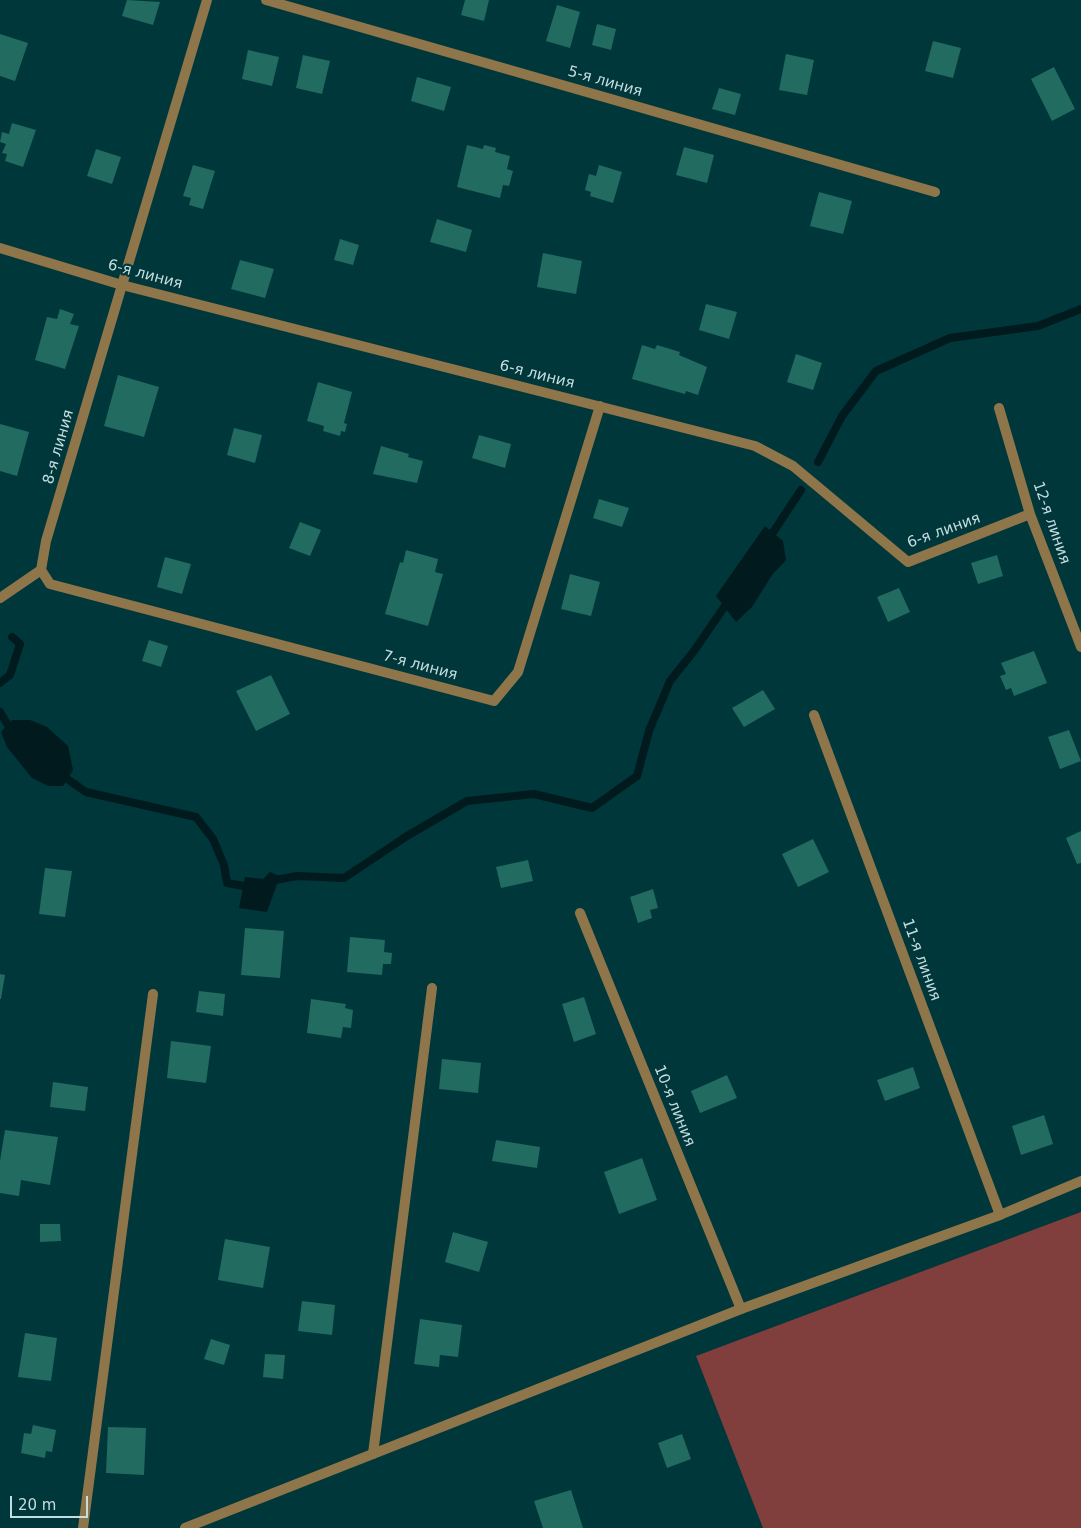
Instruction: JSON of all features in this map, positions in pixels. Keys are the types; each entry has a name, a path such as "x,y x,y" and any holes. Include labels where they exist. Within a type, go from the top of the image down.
{"street":[{"name":"8-я линия","path":"41,570 46,541 207,0"},
{"name":"5-я линия","path":"266,0 935,192"},
{"name":"6-я линия","path":"0,248 122,285 755,446 793,466 908,562 1030,514"},
{"name":"7-я линия","path":"41,570 50,584 494,701 518,672 600,406"},
{"name":"12-я линия","path":"999,408 1030,514 1081,647"},
{"path":"0,598 41,570"},
{"name":"11-я линия","path":"814,714 1000,1215"},
{"name":"10-я линия","path":"580,913 741,1309"},
{"path":"372,1454 432,988"},
{"path":"83,1528 153,994"},
{"path":"185,1528 741,1309 1000,1215 1081,1181"}],"shaded area":[{"path":"1081,1212 1081,1528 763,1528 696,1356"}],"water":[{"path":"765,526 783,541 786,560 772,575 752,607 736,622 716,596"},
{"path":"12,720 30,720 47,727 68,746 73,770 63,786 48,786 32,778 7,747 1,732"},
{"path":"270,872 280,876 267,912 239,908 245,877 263,879"}],"building":[{"path":"127,0 160,2 153,25 122,16"},
{"path":"465,0 489,0 484,21 461,15"},
{"path":"557,5 580,12 570,48 546,41"},
{"path":"597,24 616,29 611,50 592,45"},
{"path":"0,34 28,43 15,81 0,76"},
{"path":"933,41 961,48 953,78 925,71"},
{"path":"248,50 279,57 272,86 242,79"},
{"path":"786,54 814,60 807,95 779,90"},
{"path":"303,55 330,61 322,94 296,88"},
{"path":"1054,67 1075,109 1052,121 1031,79"},
{"path":"417,77 451,87 444,111 411,101"},
{"path":"719,88 741,94 735,115 712,109"},
{"path":"12,123 36,130 23,167 5,161 7,154 2,153 6,144 0,142 2,132 9,134"},
{"path":"467,145 483,149 484,145 496,148 495,152 510,156 507,169 513,171 509,186 503,185 500,198 457,187"},
{"path":"684,147 714,155 707,183 676,175"},
{"path":"96,149 121,157 112,184 87,176"},
{"path":"193,165 215,171 203,209 189,205 191,198 183,196"},
{"path":"599,165 622,172 613,203 590,196 591,192 585,190 589,174 596,176"},
{"path":"819,192 852,201 843,234 810,226"},
{"path":"437,219 472,230 466,252 430,242"},
{"path":"340,239 359,245 353,265 334,260"},
{"path":"543,253 582,261 576,294 537,287"},
{"path":"240,260 274,269 265,298 231,289"},
{"path":"706,304 737,312 729,339 699,330"},
{"path":"60,309 74,314 70,324 79,326 65,369 35,360 47,317 57,319"},
{"path":"642,345 655,349 657,345 680,352 679,355 707,367 698,395 686,391 685,394 632,379"},
{"path":"796,354 822,363 813,390 787,382"},
{"path":"118,375 159,387 144,437 104,426"},
{"path":"318,382 352,392 344,423 347,424 345,432 341,431 340,436 323,431 324,426 307,421"},
{"path":"0,424 29,432 17,476 0,471"},
{"path":"234,428 262,435 255,463 227,455"},
{"path":"479,435 511,444 505,468 472,458"},
{"path":"381,446 409,454 408,457 423,461 417,483 373,474"},
{"path":"599,499 629,508 622,527 593,518"},
{"path":"300,522 321,530 310,556 289,548"},
{"path":"406,550 438,559 435,572 443,574 428,626 385,614 400,562 403,563"},
{"path":"997,555 1003,576 978,584 971,563"},
{"path":"165,557 191,564 182,594 157,587"},
{"path":"570,574 600,582 591,616 561,609"},
{"path":"899,588 910,612 888,622 877,597"},
{"path":"149,640 168,646 161,667 142,661"},
{"path":"1034,651 1047,683 1014,696 1011,688 1006,690 1000,676 1006,674 1001,663"},
{"path":"271,675 290,714 256,731 236,691"},
{"path":"763,690 775,709 744,727 732,708"},
{"path":"1069,730 1081,761 1060,769 1048,737"},
{"path":"1081,831 1081,863 1077,864 1066,838"},
{"path":"813,839 829,872 798,887 782,854"},
{"path":"528,860 533,881 501,888 496,867"},
{"path":"45,868 72,871 65,917 39,914"},
{"path":"653,889 658,908 650,910 652,918 638,923 630,897"},
{"path":"245,928 284,931 280,978 241,975"},
{"path":"350,937 385,940 384,952 392,953 391,964 383,964 382,975 347,972"},
{"path":"0,974 5,975 1,999 0,999"},
{"path":"199,991 225,994 223,1016 196,1012"},
{"path":"584,997 596,1034 574,1042 562,1004"},
{"path":"311,999 346,1004 345,1008 353,1010 351,1028 343,1027 341,1038 307,1033"},
{"path":"171,1041 211,1046 206,1083 167,1078"},
{"path":"442,1059 481,1063 478,1093 439,1089"},
{"path":"913,1067 920,1088 885,1101 877,1080"},
{"path":"727,1075 737,1098 700,1113 691,1091"},
{"path":"53,1082 88,1087 85,1111 50,1107"},
{"path":"1044,1115 1053,1144 1021,1155 1012,1126"},
{"path":"5,1130 58,1137 50,1185 21,1180 19,1196 0,1193 0,1161"},
{"path":"496,1140 540,1147 537,1168 492,1161"},
{"path":"642,1158 657,1200 619,1214 604,1172"},
{"path":"40,1224 60,1224 61,1241 40,1242"},
{"path":"453,1232 488,1242 479,1272 445,1262"},
{"path":"225,1239 270,1247 263,1288 218,1280"},
{"path":"302,1301 335,1305 332,1335 298,1331"},
{"path":"420,1319 462,1325 458,1357 440,1355 439,1367 414,1364"},
{"path":"25,1333 57,1338 51,1381 18,1377"},
{"path":"211,1339 230,1345 224,1365 204,1359"},
{"path":"265,1354 285,1355 283,1379 263,1377"},
{"path":"33,1425 56,1430 52,1452 46,1451 45,1458 21,1453 24,1433 31,1434"},
{"path":"108,1427 146,1428 144,1475 106,1473"},
{"path":"682,1434 691,1459 667,1468 658,1443"},
{"path":"571,1490 583,1528 543,1528 534,1501"}],"waterway":[{"path":"818,462 842,416 876,371 950,338 1038,326 1081,309"},
{"path":"768,540 801,490"},
{"path":"270,881 297,876 344,878 407,836 467,801 534,794 592,808 637,776 649,731 670,681 694,651 729,600"},
{"path":"0,683 10,675 20,644 12,637"},
{"path":"0,712 12,732"},
{"path":"60,774 86,792 196,817 213,839 224,865 227,883 244,886 254,884"}]}
